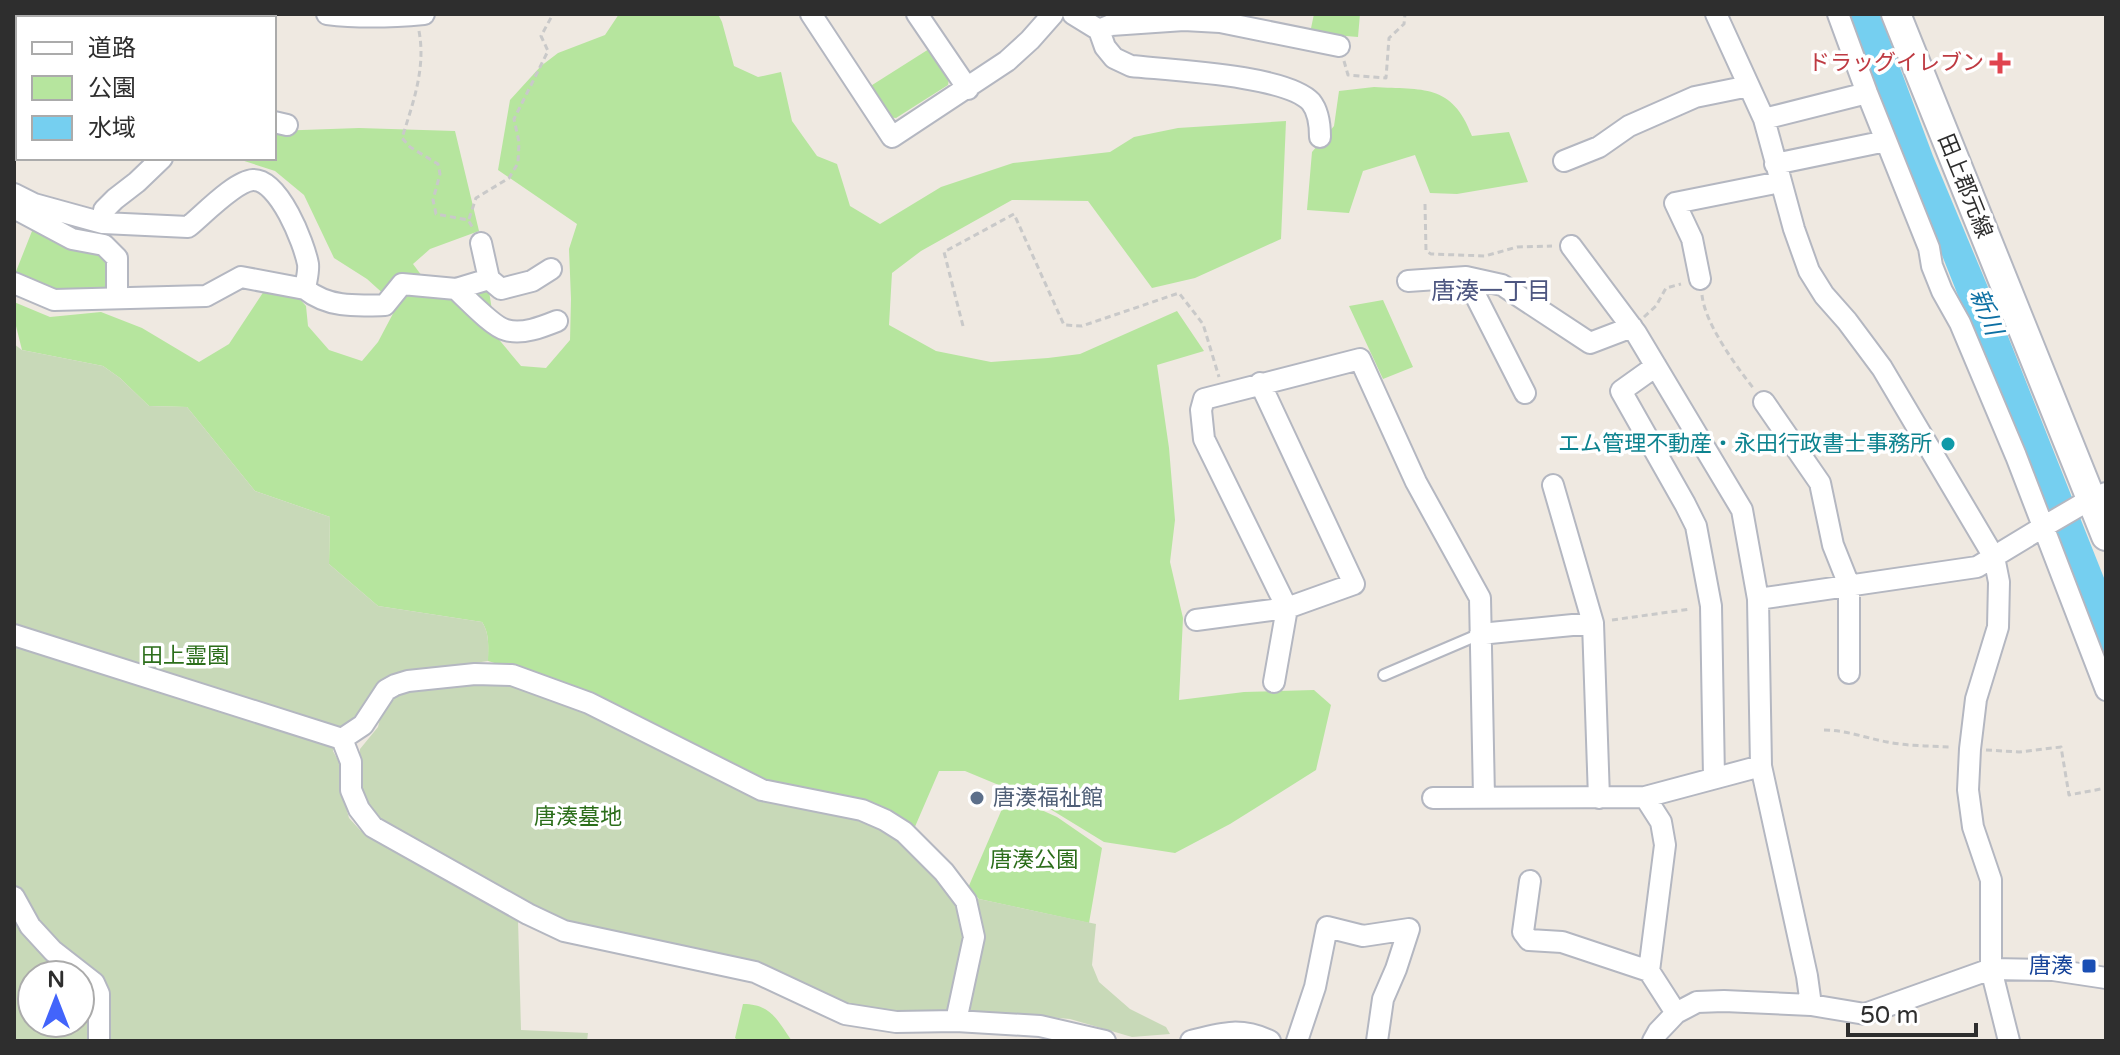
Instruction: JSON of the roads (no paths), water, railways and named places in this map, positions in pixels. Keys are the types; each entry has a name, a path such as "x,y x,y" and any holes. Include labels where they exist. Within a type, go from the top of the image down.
{"street":[{"path":"327,14 421,19"},
{"path":"811,14 892,137 1007,61 1053,14"},
{"path":"917,14 968,89"},
{"path":"1073,14 1099,30 1105,47 1114,58 1131,66 1247,78 1296,91 1311,102 1319,120 1320,137"},
{"path":"1716,14 1764,119 1809,271 1824,295 1882,368 1994,557 1999,582 1998,627 1976,699 1968,790 1973,827 1991,880 1991,969 2006,1040"},
{"path":"1838,14 1929,248 1932,266 1960,323 2016,456 2106,690"},
{"name":"田上郡元線","path":"1896,14 2094,498 2106,536"},
{"path":"1099,30 1111,25 1208,21 1339,46"},
{"path":"1564,161 1599,147 1629,126 1695,97 1749,86"},
{"path":"1764,119 1867,93"},
{"path":"1700,279 1692,239 1675,203 1886,141"},
{"path":"103,223 104,210 160,160"},
{"path":"14,194 34,204 103,223 188,227 239,185 251,180 261,181 274,190 298,233 309,268 305,289"},
{"path":"14,208 72,239 104,245 117,258 117,297"},
{"path":"481,243 489,279 501,289 532,281 551,269"},
{"path":"1571,246 1632,327 1742,510 1758,599 1761,766 1811,1005"},
{"path":"14,283 54,300 206,296 241,277 305,289 317,298 343,306 357,306 385,305 402,284 456,289 489,279"},
{"path":"1408,281 1466,277 1502,285 1590,343 1632,327"},
{"path":"1466,277 1525,393"},
{"path":"456,289 505,330 523,331 557,321"},
{"path":"1274,682 1287,608 1204,439 1201,410 1204,399 1360,359 1416,482 1480,598 1484,797"},
{"path":"1656,366 1621,391 1696,526 1711,606 1714,778"},
{"path":"1196,620 1287,608 1354,584 1260,383"},
{"path":"1764,402 1820,483 1833,545 1849,585 1849,673"},
{"path":"1553,485 1593,623 1599,798"},
{"path":"1758,599 1977,567 2094,498"},
{"path":"1480,634 1593,623"},
{"path":"14,635 342,739"},
{"path":"342,739 363,725 386,690 395,685 475,674 512,675 589,703 762,790 862,810 885,820 904,832 944,872 966,901 974,937 956,1021"},
{"path":"342,739 351,762 351,790 359,809 373,827 564,931 755,972 845,1014 896,1031 956,1021 1040,1026 1105,1041"},
{"path":"1433,798 1645,797 1761,766"},
{"path":"1645,797 1661,822 1665,845 1649,971"},
{"path":"1530,881 1523,932 1529,940 1562,942 1649,971 1676,1013"},
{"path":"14,897 30,926 53,951 94,983 99,994 99,1041"},
{"path":"1297,1041 1315,987 1327,927 1363,936 1409,929 1383,999 1377,1041"},
{"path":"1653,1041 1676,1013 1697,1002 1811,1005 1865,1014 1991,969 2053,970 2106,978"},
{"path":"1191,1041 1238,1031 1264,1040"}],"lane":[{"path":"1384,675 1480,634"}],"water":[{"name":"新川","path":"1846,14 1880,14 1933,156 2106,583 2106,664 2045,501 1988,360 1961,303"}],"place":[{"name":"ドラッグイレブン","path":"2000,63"},
{"name":"エム管理不動産・永田行政書士事務所","path":"1948,444"},
{"name":"唐湊福祉館","path":"977,798"},
{"name":"唐湊","path":"2089,966"}],"district":[{"name":"唐湊一丁目","path":"1491,291"}],"park label":[{"name":"田上霊園","path":"185,656"},
{"name":"唐湊墓地","path":"578,817"},
{"name":"唐湊公園","path":"1034,860"}]}
